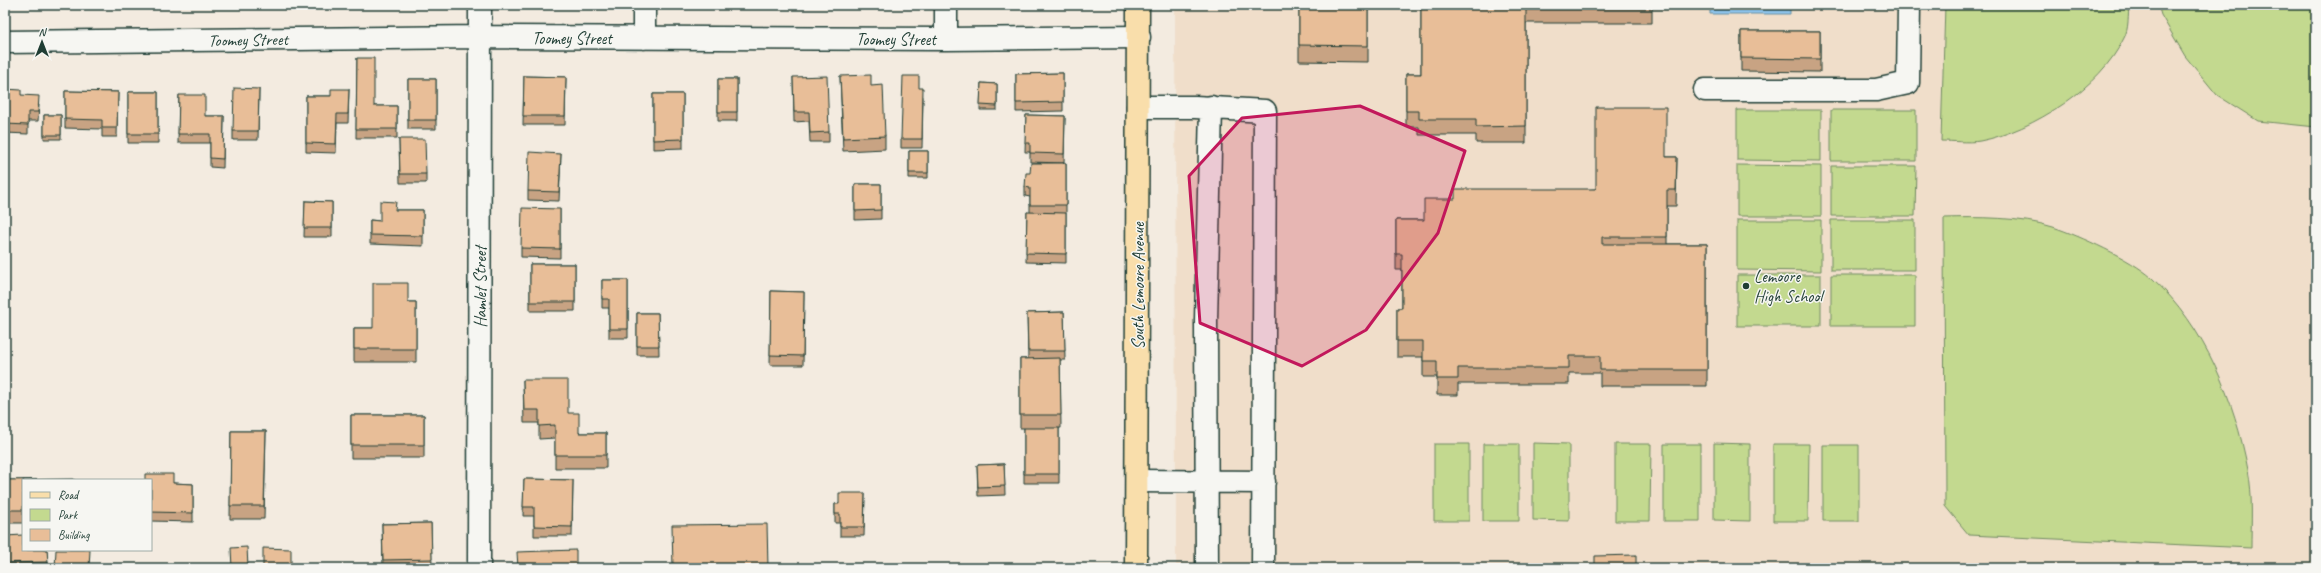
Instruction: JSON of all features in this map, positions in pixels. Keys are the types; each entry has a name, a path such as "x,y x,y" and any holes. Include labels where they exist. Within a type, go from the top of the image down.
{"main road":[{"name":"South Lemoore Avenue","path":"1136,568 1138,5"}],"street":[{"name":"Hamlet Street","path":"479,568 480,5"},
{"path":"644,5 644,38"},
{"path":"946,5 946,39"},
{"path":"1705,90 1876,90 1908,83 1909,5"},
{"name":"Toomey Street","path":"5,42 480,38 946,39 1139,37"},
{"path":"1138,107 1211,107 1264,111 1263,568"},
{"path":"1206,568 1206,320 1211,107"},
{"path":"1137,481 1264,482"}],"highlighted area":[{"path":"1360,106 1465,151 1438,233 1366,330 1302,366 1200,323 1189,176 1242,118"}],"shaded area":[{"name":"Lemoore High School","path":"1175,5 2316,5 2316,568 1176,568"}],"green space":[{"path":"1945,5 2129,5 2128,26 2124,38 2113,56 2099,73 2063,104 2043,117 2022,128 1980,141 1941,141"},
{"path":"2158,5 2316,5 2316,127 2258,121 2217,95 2185,56 2161,15"},
{"path":"1737,110 1821,110 1821,161 1737,160"},
{"path":"1831,110 1916,110 1916,161 1831,161"},
{"path":"1737,165 1821,166 1821,216 1737,216"},
{"path":"1831,166 1916,166 1915,216 1831,216"},
{"path":"1944,218 2014,219 2053,227 2091,242 2131,263 2152,278 2171,297 2188,319 2215,366 2235,418 2250,480 2251,548 1969,535 1945,506"},
{"path":"1737,220 1821,220 1821,271 1737,270"},
{"path":"1831,220 1915,220 1915,270 1831,270"},
{"path":"1737,275 1821,275 1821,326 1737,326"},
{"path":"1831,275 1915,275 1915,326 1831,326"},
{"path":"1533,443 1569,444 1569,521 1533,520"},
{"path":"1714,443 1750,444 1750,521 1714,520"},
{"path":"1434,444 1469,444 1469,521 1434,521"},
{"path":"1483,444 1519,444 1519,521 1483,521"},
{"path":"1615,444 1651,444 1650,521 1615,521"},
{"path":"1664,444 1700,444 1700,521 1664,521"},
{"path":"1773,444 1809,444 1808,521 1773,521"},
{"path":"1823,445 1859,445 1859,521 1823,521"}],"water":[{"path":"1710,5 1790,5 1790,14 1710,14"}],"building":[{"path":"1299,5 1368,5 1368,46 1299,45"},
{"path":"1421,5 1652,5 1652,7 1526,7 1526,126 1476,127 1476,119 1419,119 1419,111 1406,111 1406,74 1421,74"},
{"path":"1741,31 1820,31 1820,59 1741,58"},
{"path":"357,58 374,58 374,106 397,106 397,129 356,129"},
{"path":"1063,73 1063,102 1016,103 1016,74"},
{"path":"871,75 871,86 883,85 885,136 843,138 840,76"},
{"path":"524,76 566,77 565,116 523,116"},
{"path":"827,76 829,132 810,133 809,112 794,112 793,77"},
{"path":"903,76 919,76 919,88 923,88 922,139 901,139"},
{"path":"408,79 436,79 436,120 408,120"},
{"path":"718,79 737,79 737,112 718,112"},
{"path":"981,83 997,84 997,106 980,105"},
{"path":"234,88 259,89 258,131 233,131"},
{"path":"5,89 21,90 21,95 39,96 38,112 28,112 28,125 5,124"},
{"path":"331,89 349,89 348,114 337,114 336,144 306,143 306,96 331,96"},
{"path":"65,91 118,92 117,128 102,128 102,120 65,119"},
{"path":"128,92 158,92 158,134 128,134"},
{"path":"653,94 683,94 683,139 653,140"},
{"path":"179,95 205,95 205,116 224,116 223,159 210,158 210,134 178,134"},
{"path":"1596,107 1666,107 1666,157 1677,157 1676,190 1667,190 1667,237 1602,237 1602,244 1707,244 1707,370 1600,370 1600,356 1569,356 1569,368 1458,368 1458,379 1437,379 1437,361 1423,361 1423,341 1397,341 1397,308 1402,308 1402,254 1396,254 1396,220 1424,220 1424,199 1455,199 1455,189 1596,189"},
{"path":"44,115 61,115 61,135 44,135"},
{"path":"1026,115 1065,116 1064,154 1030,153 1030,143 1025,143"},
{"path":"399,139 425,139 426,174 400,174"},
{"path":"909,151 928,151 928,173 909,173"},
{"path":"529,152 561,154 559,192 528,191"},
{"path":"1031,163 1066,163 1066,205 1030,205 1030,188 1025,187 1026,173 1030,173"},
{"path":"855,184 881,184 881,210 855,211"},
{"path":"305,201 332,202 332,228 304,228"},
{"path":"380,201 396,202 395,210 423,210 423,236 370,235 370,220 380,221"},
{"path":"522,208 560,209 560,249 521,248"},
{"path":"1027,212 1066,213 1066,254 1026,253"},
{"path":"530,264 575,264 575,302 530,302"},
{"path":"602,280 628,280 628,329 609,329 609,299 602,299"},
{"path":"373,283 408,283 408,302 416,302 416,349 354,349 354,328 373,328"},
{"path":"771,291 804,292 803,356 770,355"},
{"path":"1064,312 1065,351 1028,351 1027,313"},
{"path":"637,313 658,313 659,346 637,346"},
{"path":"1060,358 1061,415 1020,415 1020,359"},
{"path":"523,380 568,380 568,413 579,413 579,433 606,433 606,455 555,455 555,425 539,426 539,410 524,410"},
{"path":"351,415 424,415 424,445 351,445"},
{"path":"1024,428 1059,428 1059,474 1024,474"},
{"path":"231,431 266,431 264,506 230,506"},
{"path":"1004,464 1005,486 978,487 977,465"},
{"path":"145,474 173,474 173,483 193,484 193,513 152,512 152,479 145,479"},
{"path":"524,479 573,480 572,527 534,526 534,507 523,507"},
{"path":"5,480 22,480 22,510 5,510"},
{"path":"839,493 865,493 864,527 840,527 840,514 835,514 835,504 839,504"},
{"path":"431,523 432,559 383,560 382,524"},
{"path":"767,524 768,568 673,568 672,525"},
{"path":"22,535 22,551 47,551 48,562 5,563 5,536"},
{"path":"247,547 248,568 232,568 231,548"},
{"path":"263,548 291,549 291,568 263,568"},
{"path":"576,550 576,568 518,568 517,552"},
{"path":"56,551 90,551 89,568 55,568"},
{"path":"1636,555 1636,568 1595,568 1595,556"},
{"path":"390,567 441,568 390,568"}],"place":[{"name":"Lemoore High School","path":"1746,286"}]}
